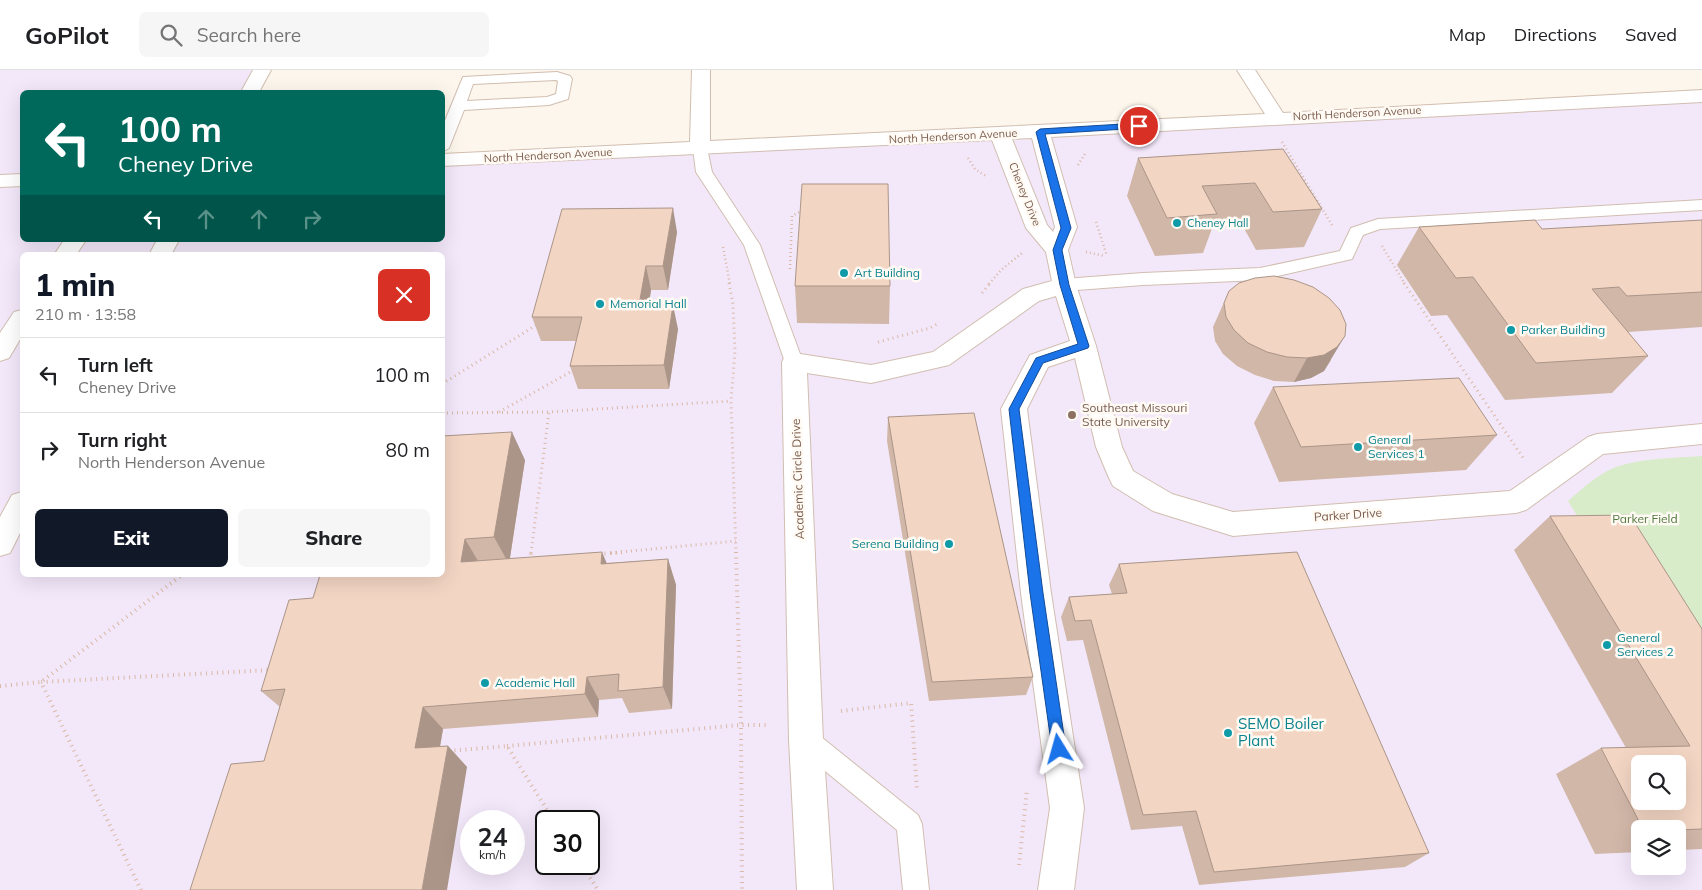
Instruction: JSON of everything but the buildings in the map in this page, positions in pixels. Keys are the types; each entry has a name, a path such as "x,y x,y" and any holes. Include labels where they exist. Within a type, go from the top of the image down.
{"street":[{"path":"251,90 262,70"},
{"path":"700,148 701,70"},
{"path":"1246,70 1277,118"},
{"name":"North Henderson Avenue","path":"445,160 1040,132 1702,96"},
{"path":"1040,132 1066,228 1058,251 1064,285 1084,346 1039,360 1014,409 1036,593 1068,808 1056,890"},
{"name":"Cheney Drive","path":"1000,134 1038,228 1058,251"},
{"path":"0,181 20,180"},
{"path":"794,362 872,374 940,360 1031,295 1064,285"},
{"path":"0,352 20,321"},
{"name":"Parker Drive","path":"1084,346 1109,447 1123,478 1163,503 1233,524 1516,502 1597,444 1702,434"},
{"name":"Academic Circle Drive","path":"794,362 806,740 815,890"},
{"path":"0,544 20,507"}],"lane":[{"path":"445,141 468,80 557,76 565,79 563,96 549,101 459,106"},
{"path":"700,148 704,172 752,246 794,362"},
{"path":"1064,285 1143,279 1260,274 1346,255 1357,232 1388,223 1702,205"},
{"path":"806,740 909,824 916,890"}],"path":[{"path":"1282,142 1333,226"},
{"path":"963,153 975,169 990,178"},
{"path":"790,272 792,216 805,209"},
{"path":"1370,227 1397,273 1541,484"},
{"path":"721,241 734,304 735,351 731,401 741,725 742,890"},
{"path":"977,299 1001,270 1022,253 1016,248"},
{"path":"1058,251 1083,252 1114,258"},
{"path":"872,344 930,328 946,319"},
{"path":"445,382 539,324"},
{"path":"498,412 576,368"},
{"path":"445,413 549,412 731,401"},
{"path":"530,560 549,412"},
{"path":"598,554 736,541"},
{"path":"520,561 540,559"},
{"path":"40,682 179,577"},
{"path":"0,686 40,682 272,670"},
{"path":"40,682 142,890"},
{"path":"836,714 844,710 911,703 917,797"},
{"path":"439,752 741,725 768,726"},
{"path":"507,746 547,810"},
{"path":"588,875 598,890"}],"shaded area":[{"name":"Southeast Missouri State University","path":"0,70 262,70 251,90 20,90 20,242 445,242 445,160 1702,96 1702,890 0,890"}],"green space":[{"name":"Parker Field","path":"1702,456 1702,717 1568,501 1597,477 1616,467 1648,460"}],"place":[{"name":"Cheney Hall","path":"1177,223"},
{"name":"Art Building","path":"844,273"},
{"name":"Memorial Hall","path":"600,304"},
{"name":"Parker Building","path":"1511,330"},
{"name":"Southeast Missouri State University","path":"1072,415"},
{"name":"General Services 1","path":"1358,447"},
{"name":"Serena Building","path":"949,544"},
{"name":"General Services 2","path":"1607,645"},
{"name":"Academic Hall","path":"485,683"},
{"name":"SEMO Boiler Plant","path":"1228,733"}],"route":[{"path":"1059,749 1036,593 1014,409 1039,360 1084,346 1064,285 1057,250 1066,228 1040,132 1139,126"}]}
